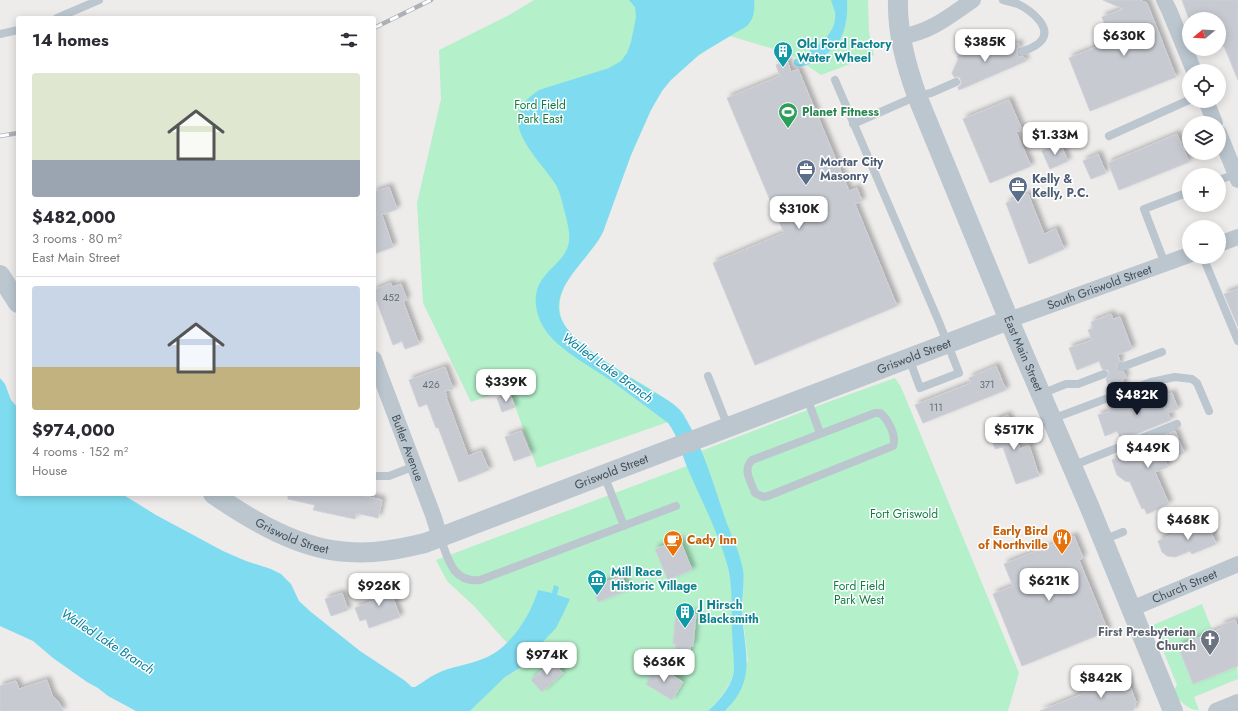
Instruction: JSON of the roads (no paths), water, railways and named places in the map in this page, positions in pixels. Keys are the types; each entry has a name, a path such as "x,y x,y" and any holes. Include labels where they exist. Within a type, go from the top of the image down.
{"street":[{"name":"East Main Street","path":"898,0 900,37 906,64 917,96 1009,320 1132,609 1172,711"},
{"path":"900,37 913,35 933,27 973,0"},
{"path":"1164,0 1191,64"},
{"path":"1226,150 1237,177"},
{"path":"1226,241 1238,237"},
{"name":"South Griswold Street","path":"1009,320 1182,258"},
{"path":"0,275 16,300"},
{"name":"Griswold Street","path":"216,496 262,525 301,542 328,549 349,552 372,552 392,550 425,543 1009,320"},
{"name":"Butler Avenue","path":"376,364 415,466 440,537"},
{"name":"Church Street","path":"1132,609 1238,564"},
{"path":"1216,711 1238,702"}],"lane":[{"path":"62,16 99,0"},
{"path":"1003,0 1017,4 1029,10 1044,27 1045,32 1040,42 1034,47 1022,52"},
{"path":"0,34 16,30"},
{"path":"835,80 948,343 959,373 920,388 909,358"},
{"path":"853,124 917,96 931,93 956,82"},
{"path":"1109,136 1182,103"},
{"path":"1226,179 1237,177"},
{"path":"1165,264 1144,210 1182,195"},
{"path":"1206,264 1238,341"},
{"path":"1122,367 1162,352"},
{"path":"1041,394 1066,384 1078,384 1104,374"},
{"path":"708,376 728,427"},
{"path":"1052,419 1151,382 1175,377 1192,379 1197,383 1208,411"},
{"path":"807,397 820,432"},
{"path":"880,413 887,420 894,438 894,442 890,449 768,496 763,497 755,493 747,469 748,464 752,460 820,432 870,414 880,413"},
{"path":"1072,466 1177,424"},
{"path":"376,476 389,476 415,466"},
{"path":"604,475 624,526"},
{"path":"440,537 447,558 454,570 463,578 472,581 480,580 676,506"},
{"path":"1103,540 1123,532"}],"water":[{"name":"Walled Lake Branch","path":"629,0 754,0 754,14 747,26 700,54 671,80 662,91 651,110 631,155 603,232 566,284 561,295 559,306 561,318 576,339 601,359 667,399 680,410 702,451 725,518 738,550 744,575 742,609 747,662 746,675 736,699 725,711 708,711 729,686 734,668 730,576 720,542 687,467 674,433 668,423 607,378 573,356 556,342 544,328 536,309 536,295 540,283 564,255 569,242 569,235 561,196 556,185 529,149 522,137 518,125 519,113 525,101 539,90 609,68 621,61 627,53 631,42 636,17 635,7"},
{"path":"831,0 847,0 846,22 841,38 835,47 824,56 810,64 798,66 794,64 794,60 808,52 828,36 835,21 835,12"},
{"name":"Walled Lake Branch","path":"0,378 5,384 11,400 16,406 16,496 125,496 156,515 223,551 281,574 291,584 299,601 311,612 360,651 404,680 412,687 415,687 442,671 485,658 503,647 525,620 535,600 538,590 552,593 554,585 559,587 557,595 570,599 556,628 533,652 524,665 504,678 470,711 136,711 108,696 87,682 53,658 33,641 0,626"}],"railway":[{"path":"376,27 431,0"},
{"path":"0,136 16,133"}],"place":[{"name":"Old Ford Factory Water Wheel","path":"783,68"},
{"name":"Planet Fitness","path":"788,129"},
{"name":"Mortar City Masonry","path":"806,186"},
{"name":"Kelly & Kelly, P.C.","path":"1018,203"},
{"name":"Early Bird of Northville","path":"1062,555"},
{"name":"Cady Inn","path":"673,557"},
{"name":"Mill Race Historic Village","path":"597,596"},
{"name":"J Hirsch Blacksmith","path":"685,629"},
{"name":"First Presbyterian Church","path":"1210,656"}],"park label":[{"name":"Ford Field Park East","path":"540,112"},
{"name":"Fort Griswold","path":"904,514"},
{"name":"Ford Field Park West","path":"859,593"}]}
